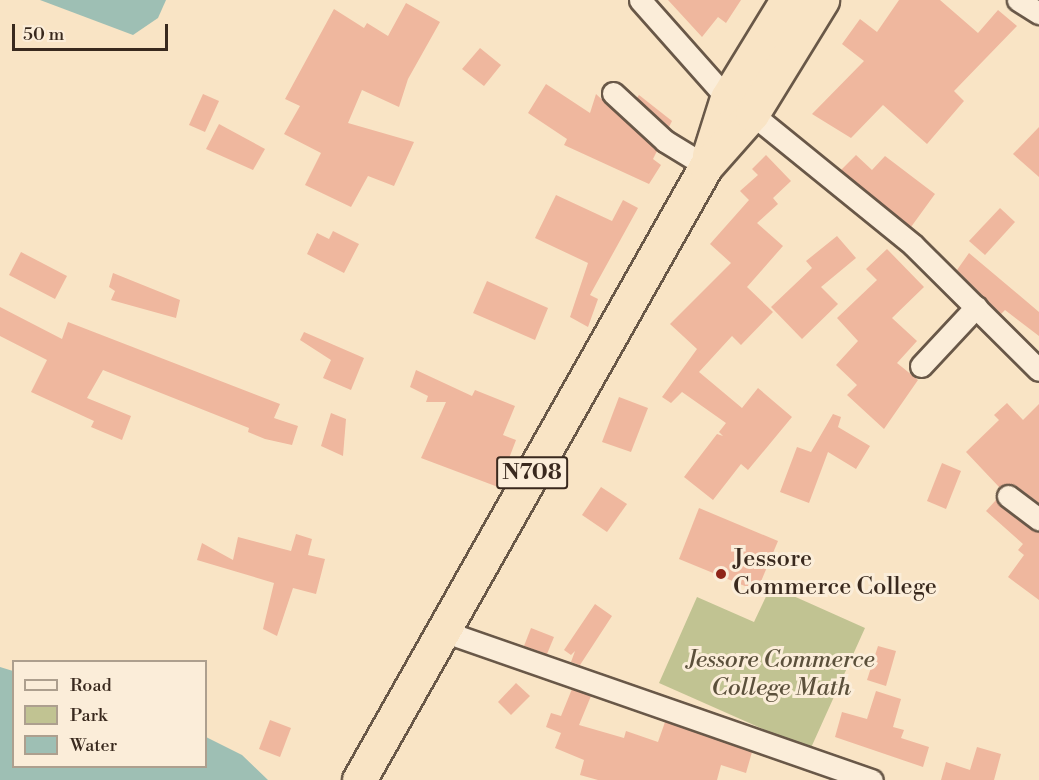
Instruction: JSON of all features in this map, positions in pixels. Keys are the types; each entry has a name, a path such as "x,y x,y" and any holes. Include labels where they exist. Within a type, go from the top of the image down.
{"highway":[{"name":"N708","path":"359,780 739,106 787,0"},
{"name":"N708","path":"739,106 822,0"}],"street":[{"path":"640,0 739,106 913,245 1039,370"},
{"path":"1018,0 1039,13"},
{"path":"613,93 665,141 706,166"},
{"path":"921,366 975,307"},
{"path":"1008,496 1039,519"},
{"path":"443,631 872,780"}],"green space":[{"name":"Jessore Commerce College Math","path":"771,586 865,628 810,750 659,683 697,597 754,622"}],"water":[{"path":"40,0 166,0 158,18 133,35"},
{"path":"0,667 12,671 12,768 207,768 207,738 242,755 268,780 0,780"}],"building":[{"path":"668,0 741,0 726,23 718,17 702,37"},
{"path":"899,0 940,0 978,33 998,10 1017,26 954,91 964,101 927,144 883,105 851,138 812,114 864,61 842,44 860,19 877,32"},
{"path":"406,3 440,22 408,79 399,107 362,90 348,123 414,142 394,186 368,176 351,207 305,185 321,153 284,134 300,106 285,99 334,9 364,28 367,23 388,36"},
{"path":"480,48 501,65 484,86 462,69"},
{"path":"546,84 590,113 596,94 657,151 653,159 661,165 649,184 564,145 567,139 528,113"},
{"path":"203,94 219,101 205,132 189,125"},
{"path":"639,95 672,121 669,127 637,98"},
{"path":"219,124 265,149 253,170 206,149"},
{"path":"1039,127 1039,177 1013,154"},
{"path":"766,155 791,181 773,198 778,204 757,223 783,246 747,287 773,312 741,345 732,336 699,372 742,408 758,388 792,417 748,470 741,464 713,500 684,477 717,434 723,436 719,432 726,423 682,392 671,403 662,397 697,349 670,324 731,263 710,244 749,200 740,191 758,175 752,169"},
{"path":"856,155 872,170 885,156 935,194 911,227 841,170"},
{"path":"556,195 612,221 623,200 638,208 590,295 598,299 588,327 570,317 588,263 535,238"},
{"path":"1000,208 1015,222 985,255 969,241"},
{"path":"333,231 359,244 344,273 307,254 317,233 329,239"},
{"path":"837,236 856,258 821,287 838,304 802,339 771,307 812,268 806,261"},
{"path":"887,249 924,287 892,318 917,341 897,363 918,380 884,429 847,395 857,385 836,365 858,341 837,318 877,280 866,269"},
{"path":"21,252 67,276 55,299 9,275"},
{"path":"969,253 1039,312 1039,336 1005,310 1001,314 957,270"},
{"path":"113,273 180,300 176,318 111,300 115,291 109,287"},
{"path":"487,281 548,308 535,340 473,313"},
{"path":"0,307 62,339 68,322 280,404 274,418 298,426 292,445 265,439 248,432 249,428 103,370 87,398 131,416 122,440 91,427 94,421 31,392 47,360 0,336"},
{"path":"304,332 364,358 351,390 323,378 331,360 300,340"},
{"path":"416,370 472,396 475,390 515,406 503,435 516,440 498,487 421,458 446,402 426,402 428,396 410,387"},
{"path":"619,397 648,408 631,452 602,442"},
{"path":"1007,403 1023,420 1039,404 1039,503 1015,485 999,487 966,452 999,420 994,415"},
{"path":"331,413 346,419 343,456 321,446"},
{"path":"833,414 841,417 838,427 870,446 856,469 828,452 809,503 780,492 797,447 811,452"},
{"path":"942,463 961,471 946,509 927,501"},
{"path":"601,487 627,504 607,532 582,515"},
{"path":"996,500 1039,532 1039,600 1008,577 1024,555 1018,550 1023,544 986,511"},
{"path":"699,508 778,541 757,591 679,559"},
{"path":"296,534 312,539 308,555 325,559 316,594 293,588 277,636 263,629 274,583 197,560 202,543 233,560 238,537 291,551"},
{"path":"595,604 612,616 580,665 571,662 575,651 571,655 564,650"},
{"path":"531,628 554,637 547,654 524,646"},
{"path":"878,646 896,651 886,686 867,680"},
{"path":"516,683 530,696 511,715 498,702"},
{"path":"572,689 591,696 579,725 624,738 626,731 658,742 665,722 752,752 746,773 721,765 717,780 598,780 580,775 584,760 555,748 561,733 546,727 551,713 561,716"},
{"path":"876,691 901,699 893,727 904,730 901,738 929,747 923,767 835,737 842,712 867,719"},
{"path":"270,720 291,728 280,757 259,749"},
{"path":"977,747 1001,754 994,780 941,780 946,762 970,770"}],"place":[{"name":"Jessore Commerce College","path":"721,574"}]}
